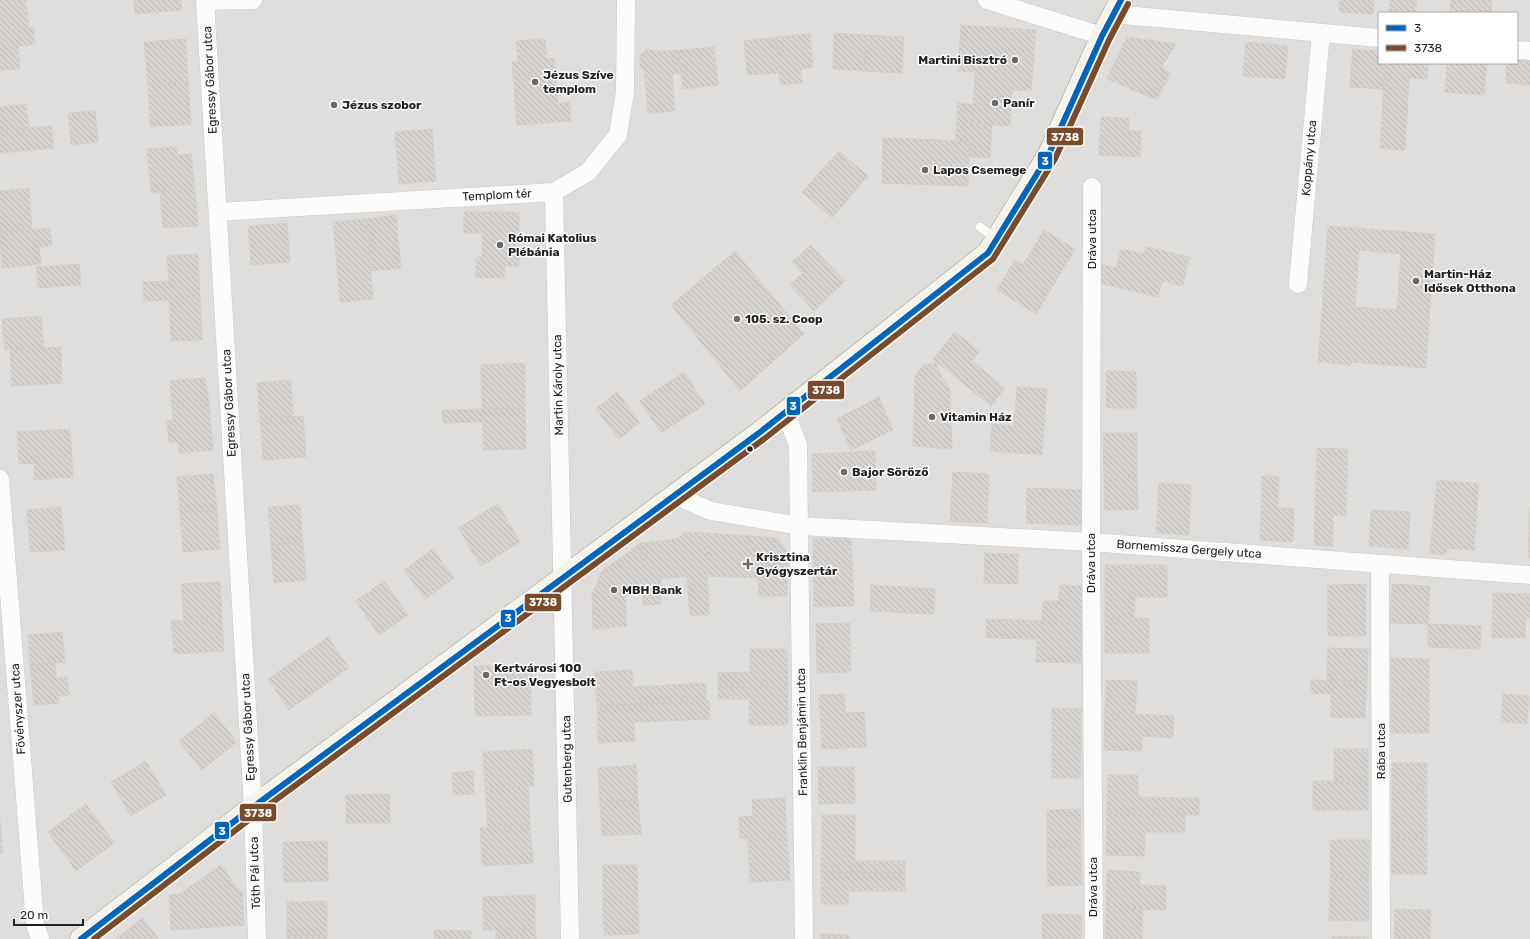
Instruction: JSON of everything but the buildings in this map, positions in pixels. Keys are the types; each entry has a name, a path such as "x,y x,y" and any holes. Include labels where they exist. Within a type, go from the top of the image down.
{"main road":[{"path":"81,939 253,807 676,496 786,413 988,253 988,233 1048,156 1102,36 1117,7"}],"street":[{"path":"205,1 253,0"},
{"name":"Templom tér","path":"218,212 554,192 588,172 618,135 625,92 626,0"},
{"path":"987,0 1102,36"},
{"name":"Egressy Gábor utca","path":"205,1 253,807"},
{"path":"1117,7 1321,33 1378,38"},
{"name":"Koppány utca","path":"1298,284 1321,33"},
{"path":"1518,50 1530,51"},
{"name":"Dráva utca","path":"1092,187 1091,542 1094,939"},
{"name":"Martin Károly utca","path":"554,192 563,579"},
{"name":"Franklin Benjámin utca","path":"786,413 798,445 804,939"},
{"name":"Fövényszer utca","path":"0,479 35,924 40,939"},
{"name":"Bornemissza Gergely utca","path":"676,496 711,511 800,526 1091,542 1530,574"},
{"name":"Rába utca","path":"1380,564 1381,939"},
{"name":"Gutenberg utca","path":"563,579 570,939"},
{"name":"Tóth Pál utca","path":"253,807 257,939"}],"shaded area":[{"path":"0,0 1530,0 1530,939 0,939"},
{"path":"881,195 982,199 980,227 893,298 832,247"},
{"path":"808,331 832,364 757,425 736,394"}],"transit line":[{"name":"3","path":"81,939 253,807 759,433 988,253 1048,156 1102,36 1121,0"},
{"name":"3738","path":"94,939 258,813 764,439 993,259 1055,159 1109,40 1128,4"}],"place":[{"name":"Martini Bisztró","path":"1015,60"},
{"name":"Jézus Szíve templom","path":"535,82"},
{"name":"Panír","path":"995,103"},
{"name":"Jézus szobor","path":"334,105"},
{"name":"Lapos Csemege","path":"925,170"},
{"name":"Római Katolius Plébánia","path":"500,245"},
{"name":"Martin-Ház Idősek Otthona","path":"1416,281"},
{"name":"105. sz. Coop","path":"737,319"},
{"name":"Vitamin Ház","path":"932,417"},
{"name":"Bajor Söröző","path":"844,472"},
{"name":"Krisztina Gyógyszertár","path":"748,564"},
{"name":"MBH Bank","path":"614,590"},
{"name":"Kertvárosi 100 Ft-os Vegyesbolt","path":"486,675"}]}
